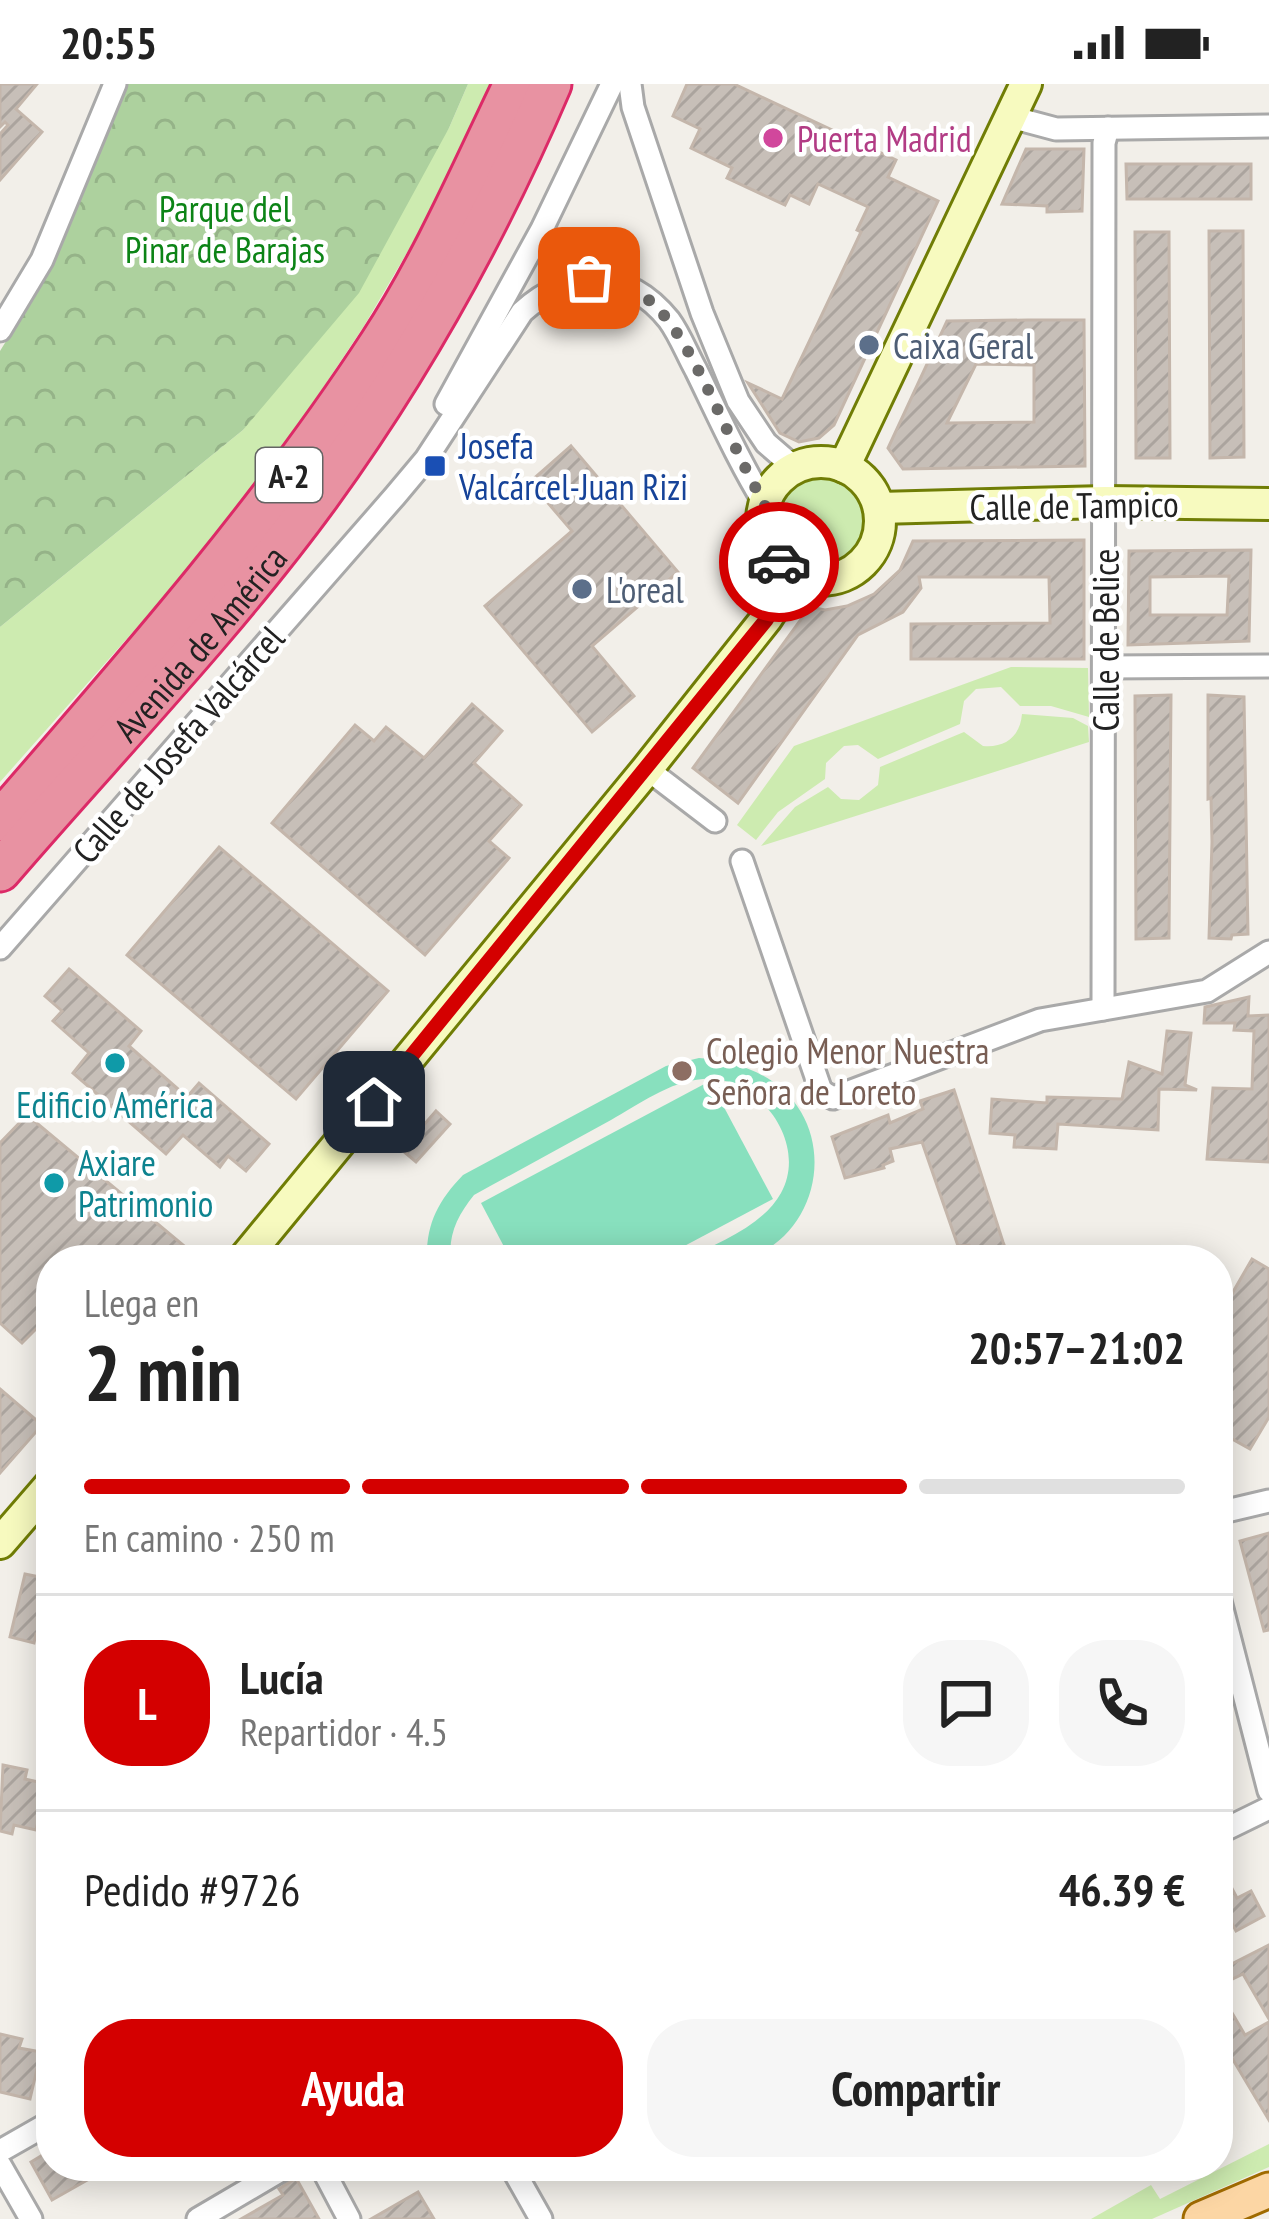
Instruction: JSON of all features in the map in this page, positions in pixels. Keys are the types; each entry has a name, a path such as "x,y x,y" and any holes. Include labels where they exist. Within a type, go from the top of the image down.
{"highway":[{"name":"Avenida de América","path":"0,821 196,596 288,476 382,340 447,225 514,84"},
{"name":"Avenida de América","path":"0,871 316,499 394,386 482,234 551,84"}],"main road":[{"path":"1202,2219 1269,2190"}],"street":[{"path":"0,330 41,260 115,84"},
{"name":"Calle de Josefa Valcárcel","path":"356,540 436,422 542,229 612,84"},
{"path":"630,84 633,107 702,313 738,401 766,443 795,468"},
{"path":"844,467 1025,84"},
{"path":"1011,117 1036,127 1269,126"},
{"name":"Calle de Belice","path":"1102,1009 1104,143 1108,128"},
{"name":"Calle de Josefa Valcárcel","path":"0,948 425,459 522,312 556,287 589,278 619,284 647,298 671,323 765,504"},
{"path":"826,462 844,467 860,477 879,508 880,527 865,561 832,580 795,574 771,552 764,537 765,504 779,480 795,468 826,462"},
{"name":"Calle de Tampico","path":"879,508 1105,502 1269,504"},
{"path":"255,1245 647,769 766,620 795,574"},
{"path":"1106,667 1269,666"},
{"path":"647,769 715,820"},
{"path":"742,861 821,1091 833,1098 1040,1020 1208,991 1269,952"},
{"path":"0,1543 36,1501"},
{"path":"1233,1509 1269,1501"},
{"path":"1233,1651 1269,1791"},
{"path":"1233,1826 1269,1808"},
{"path":"0,2151 36,2131"},
{"path":"0,2164 31,2219"},
{"path":"198,2219 263,2181"},
{"path":"329,2181 349,2219"},
{"path":"519,2181 541,2219"}],"green space":[{"name":"Parque del Pinar de Barajas","path":"128,84 468,84 359,293 243,430 0,627 0,351 53,265"},
{"path":"468,84 495,84 429,215 364,326 271,466 178,581 0,782 0,627 243,430 449,128"},
{"path":"822,477 838,480 852,490 862,504 862,536 852,550 838,560 822,563 806,560 792,550 782,536 779,520 782,504 792,490 806,480"},
{"path":"1011,667 1088,668 1089,717 1051,706 1020,706 1001,687 976,689 964,701 960,724 878,759 858,745 844,746 826,763 825,779 778,812 756,840 737,825 794,746"},
{"path":"1022,714 1073,718 1088,726 1089,742 761,846 795,807 828,787 841,799 859,800 878,785 880,767 964,732 983,746 1004,743 1015,735"},
{"path":"699,1058 728,1062 769,1079 801,1112 810,1134 813,1180 807,1202 781,1239 772,1245 714,1245 773,1205 788,1173 788,1153 783,1133 759,1100 742,1088 703,1079 655,1095 474,1195 455,1225 451,1245 428,1245 435,1214 463,1175 666,1066"},
{"path":"710,1081 773,1199 686,1245 503,1245 481,1203"},
{"path":"1269,2144 1269,2167 1152,2219 1091,2219 1151,2185 1160,2199 1196,2181 1233,2181 1233,2162"}],"building":[{"path":"0,84 37,84 16,109 42,132 0,180 0,134 8,125 5,122 0,127"},
{"path":"687,84 734,84 896,160 888,177 938,201 834,425 819,438 799,442 780,433 748,383 782,399 861,232 857,230 868,207 818,184 809,204 790,195 785,205 727,178 732,168 691,148 700,129 673,116"},
{"path":"1026,149 1084,149 1082,211 1047,212 1047,206 1002,204"},
{"path":"1126,164 1251,164 1251,199 1127,199"},
{"path":"1209,231 1243,231 1244,457 1210,458"},
{"path":"1135,232 1169,232 1170,458 1136,458"},
{"path":"1084,320 1085,466 903,469 888,448 947,321","holes":["976,364 1034,365 1034,422 947,423"]},
{"name":"L'oreal","path":"571,446 678,572 592,646 634,696 592,732 485,606 572,531 530,482"},
{"path":"1084,540 1084,659 911,659 911,624 1050,623 1049,577 919,577 921,588 903,612 858,635 738,803 693,768 810,607 847,606 874,594 900,570 913,541"},
{"path":"1251,550 1249,641 1128,645 1129,551","holes":["1229,576 1227,615 1150,615 1150,577"]},
{"path":"1171,695 1169,938 1136,939 1135,696"},
{"path":"1208,695 1244,697 1248,934 1231,939 1209,938"},
{"path":"472,704 502,731 474,763 521,805 489,841 509,858 425,955 272,823 355,725 374,741 386,727 424,758"},
{"path":"219,847 388,991 296,1099 127,955"},
{"name":"Edificio América","path":"69,969 141,1031 129,1046 187,1097 199,1083 269,1144 246,1171 228,1156 220,1167 183,1135 166,1154 73,1073 89,1053 53,1021 62,1011 45,996"},
{"path":"1249,997 1248,1016 1269,1015 1269,1162 1207,1159 1213,1088 1252,1089 1254,1031 1234,1030 1235,1023 1204,1023 1205,1007"},
{"path":"1167,1031 1191,1033 1185,1085 1197,1090 1159,1089 1158,1130 1058,1124 1056,1149 1014,1147 1015,1135 990,1133 992,1099 1047,1103 1047,1097 1122,1099 1129,1062 1162,1074"},
{"path":"954,1090 1004,1245 958,1245 922,1142 890,1149 893,1161 884,1168 845,1178 832,1137 888,1115 890,1123 923,1109 920,1101"},
{"path":"436,1111 450,1124 416,1162 402,1150"},
{"name":"Axiare Patrimonio","path":"27,1115 183,1245 36,1245 36,1329 22,1343 0,1323 0,1143"},
{"path":"1252,1259 1269,1269 1269,1417 1250,1449 1233,1439 1233,1292"},
{"path":"0,1389 36,1420 36,1432 0,1473"},
{"path":"1269,1533 1269,1630 1264,1631 1240,1541"},
{"path":"25,1574 36,1576 34,1643 10,1637"},
{"path":"3,1765 27,1770 25,1779 36,1782 36,1830 14,1825 12,1834 0,1831"},
{"path":"1233,1890 1237,1898 1251,1891 1264,1916 1236,1931"},
{"path":"1269,1945 1269,2019 1243,1974 1233,1979 1233,1963"},
{"path":"1233,2015 1245,2035 1269,2022 1269,2120 1233,2060"},
{"path":"0,2034 22,2039 19,2048 36,2051 36,2073 30,2099 0,2092"},
{"path":"42,2181 86,2181 52,2200"},
{"path":"298,2181 319,2219 241,2219 283,2195 279,2189"},
{"path":"418,2192 434,2219 371,2219"}],"way so far":[{"path":"589,278 619,284 647,298 671,323 765,504 764,537 779,562"}],"place":[{"name":"Puerta Madrid","path":"773,138"},
{"name":"Caixa Geral","path":"869,345"},
{"name":"Josefa Valcárcel-Juan Rizi","path":"435,466"},
{"name":"L'oreal","path":"582,589"},
{"name":"Edificio América","path":"115,1063"},
{"name":"Colegio Menor Nuestra Señora de Loreto","path":"682,1071"},
{"name":"Axiare Patrimonio","path":"54,1183"}],"route":[{"path":"374,1102 766,620 795,574 779,562"}]}
